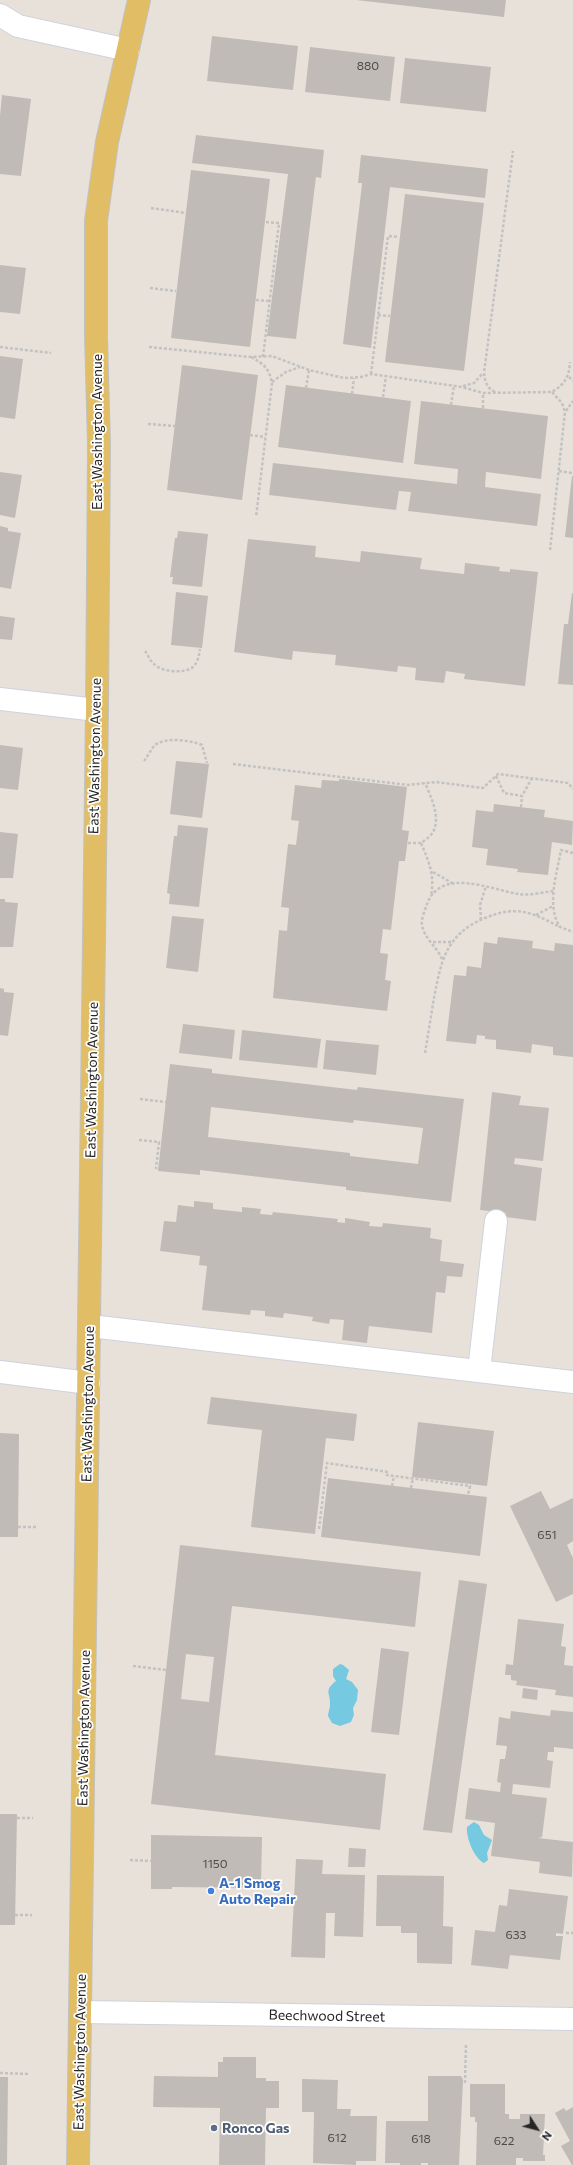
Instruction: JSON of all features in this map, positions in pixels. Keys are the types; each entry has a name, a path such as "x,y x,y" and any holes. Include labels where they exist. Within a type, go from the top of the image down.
{"main road":[{"name":"East Washington Avenue","path":"78,2165 97,710 99,446 96,336 96,221 107,142 139,0"}],"street":[{"path":"6,24 128,50"},
{"path":"0,699 97,710"},
{"path":"479,1371 496,1221"},
{"path":"90,1326 573,1382"},
{"path":"0,1372 89,1383"},
{"name":"Beechwood Street","path":"80,2012 573,2019"}],"path":[{"path":"495,392 490,389 484,379 484,373 513,151"},
{"path":"151,208 186,213"},
{"path":"263,356 279,223 265,222"},
{"path":"371,374 388,236 399,237"},
{"path":"150,288 176,291"},
{"path":"256,300 269,302"},
{"path":"378,315 390,316"},
{"path":"0,347 51,353"},
{"path":"149,347 250,357 272,356 309,370 336,376 354,378 371,374 462,386 483,393 552,392 560,387 569,377 570,362"},
{"path":"250,357 263,363 268,369 272,383 256,517"},
{"path":"272,383 286,372 300,367"},
{"path":"306,388 309,370"},
{"path":"462,386 474,383 484,373"},
{"path":"383,397 386,376"},
{"path":"569,377 573,381"},
{"path":"352,394 354,378"},
{"path":"451,405 454,385"},
{"path":"550,550 565,412 562,403 552,392"},
{"path":"482,408 483,393"},
{"path":"565,412 573,401"},
{"path":"148,424 175,426"},
{"path":"250,435 265,437"},
{"path":"559,471 572,473"},
{"path":"146,651 154,664 160,668 185,670 192,667 199,658 200,649"},
{"path":"144,761 156,744 168,741 186,741 202,745 207,763"},
{"path":"234,764 408,785 436,782 483,788 498,774 568,783 573,789"},
{"path":"496,776 504,793 522,796"},
{"path":"521,807 522,796 532,778"},
{"path":"408,843 421,843 433,833 435,823 434,807 425,783"},
{"path":"421,843 433,872 433,883 422,925 426,935 438,949 443,959"},
{"path":"560,927 553,912 554,891 561,850 573,853"},
{"path":"433,872 452,883 475,884 519,894 554,891"},
{"path":"430,896 452,883"},
{"path":"481,920 480,904 486,886"},
{"path":"536,914 554,906"},
{"path":"425,1053 443,959 458,934 473,923 506,911 521,910 536,914 573,932"},
{"path":"432,942 453,942"},
{"path":"140,1099 166,1102"},
{"path":"139,1140 159,1142 156,1169"},
{"path":"319,1529 327,1463 388,1472 388,1475 394,1476 470,1486 468,1495"},
{"path":"392,1486 394,1476"},
{"path":"411,1488 413,1478"},
{"path":"18,1527 37,1527"},
{"path":"133,1666 166,1670"},
{"path":"17,1818 33,1818"},
{"path":"130,1860 151,1861"},
{"path":"15,1915 32,1915"},
{"path":"566,1933 573,1933"},
{"path":"465,2083 467,2018"},
{"path":"0,2073 30,2074"}],"water":[{"path":"340,1664 349,1670 346,1679 352,1682 358,1690 357,1700 353,1708 354,1715 351,1722 340,1726 332,1723 328,1716 330,1701 328,1692 332,1684 336,1681 333,1676 333,1669"},
{"path":"474,1822 479,1825 484,1835 492,1840 487,1853 488,1860 484,1863 477,1857 471,1847 468,1837 467,1827"}],"building":[{"path":"356,0 506,0 504,17"},
{"path":"212,36 298,46 293,90 207,81"},
{"path":"310,47 395,57 390,101 305,92"},
{"path":"405,58 491,67 486,112 400,103"},
{"path":"2,95 31,99 21,176 0,174 0,116"},
{"path":"196,135 324,150 321,178 316,177 296,339 267,336 288,174 192,163"},
{"path":"361,155 488,169 485,198 390,187 371,348 343,344 362,183 358,183"},
{"path":"191,170 270,179 250,347 171,338"},
{"path":"405,194 484,203 464,371 385,362"},
{"path":"0,265 26,268 20,314 0,312"},
{"path":"0,356 23,359 15,419 0,417"},
{"path":"182,365 258,375 242,500 167,490"},
{"path":"286,385 411,401 403,463 278,447"},
{"path":"421,401 548,416 541,479 486,472 485,487 541,494 537,526 408,511 411,492 399,491 396,510 269,495 273,463 457,484 458,469 414,464"},
{"path":"0,472 22,475 15,518 0,515"},
{"path":"573,476 573,538 565,537"},
{"path":"0,526 8,528 8,531 21,533 11,589 0,587"},
{"path":"178,531 208,534 202,587 172,584 173,577 170,577 175,538 177,538"},
{"path":"248,539 316,546 315,557 360,562 361,551 422,558 420,569 464,574 465,563 500,567 499,571 510,572 510,569 538,572 525,686 464,679 465,674 446,671 444,683 415,680 416,668 398,666 397,672 335,665 336,655 293,651 292,660 234,652"},
{"path":"176,592 208,596 202,648 171,645"},
{"path":"572,593 573,685 558,684 564,624 568,624"},
{"path":"0,616 15,618 12,640 0,639"},
{"path":"0,745 23,748 18,790 0,788"},
{"path":"176,761 209,764 202,818 170,814"},
{"path":"339,779 407,787 402,830 409,831 405,861 399,861 391,930 383,929 380,953 388,954 385,980 391,981 387,1011 273,998 279,930 287,931 289,908 281,907 288,844 296,845 299,821 291,820 295,785 321,788 322,780 339,781"},
{"path":"494,804 545,810 544,817 573,821 572,845 552,842 548,875 517,872 518,869 486,865 488,849 472,847 476,810 493,812"},
{"path":"178,825 208,828 199,907 169,904 170,894 167,893 174,836 177,836"},
{"path":"0,832 18,834 13,878 0,878"},
{"path":"0,899 5,899 5,902 18,903 13,947 0,947"},
{"path":"172,916 204,919 198,972 166,968"},
{"path":"498,937 533,941 532,948 554,951 555,943 573,945 573,1057 553,1055 553,1047 532,1044 531,1053 496,1049 496,1040 485,1039 485,1036 477,1035 476,1044 446,1041 454,975 466,976 467,966 481,968 484,942 497,944"},
{"path":"0,988 4,989 4,992 14,993 8,1036 0,1035"},
{"path":"183,1024 235,1030 232,1059 179,1053"},
{"path":"242,1030 321,1039 317,1068 239,1060"},
{"path":"326,1040 379,1045 376,1075 323,1069"},
{"path":"170,1064 212,1069 212,1073 357,1090 358,1087 464,1099 451,1202 346,1190 346,1187 200,1170 200,1175 158,1171","holes":["211,1107 353,1123 354,1120 423,1128 418,1164 350,1156 350,1153 208,1137"]},
{"path":"492,1092 521,1096 519,1105 549,1108 543,1161 515,1158 514,1164 542,1168 536,1221 506,1217 506,1213 480,1210"},
{"path":"194,1201 213,1203 213,1209 242,1212 242,1207 261,1209 260,1214 272,1215 273,1212 338,1219 337,1222 345,1223 345,1218 370,1222 369,1226 382,1227 383,1223 431,1228 430,1238 442,1240 440,1261 464,1264 462,1277 447,1276 445,1293 436,1292 432,1333 369,1326 367,1343 342,1340 344,1320 330,1319 329,1324 312,1321 313,1317 284,1313 283,1318 265,1316 265,1311 251,1310 250,1315 202,1310 207,1266 199,1265 200,1256 160,1251 164,1221 176,1222 178,1205 194,1207"},
{"path":"211,1397 357,1414 354,1441 326,1438 315,1534 251,1527 262,1430 207,1424"},
{"path":"418,1422 494,1431 487,1486 412,1477"},
{"path":"0,1433 19,1434 18,1537 0,1537"},
{"path":"328,1478 487,1497 480,1556 321,1537"},
{"path":"541,1491 550,1509 573,1498 573,1541 567,1545 573,1558 573,1594 556,1602 510,1506"},
{"path":"180,1545 421,1572 415,1627 232,1606 215,1755 386,1774 380,1830 151,1804","holes":["186,1654 214,1657 209,1702 181,1699"]},
{"path":"459,1580 487,1584 452,1833 423,1830"},
{"path":"518,1619 564,1624 561,1646 566,1647 564,1665 573,1666 573,1697 555,1695 556,1690 516,1685 517,1681 511,1680 511,1675 505,1675 506,1664 513,1665"},
{"path":"381,1648 409,1652 399,1735 371,1732"},
{"path":"523,1688 538,1690 537,1700 522,1698"},
{"path":"551,1710 573,1712 573,1749 554,1747 554,1752 548,1752 547,1760 553,1761 550,1788 513,1784 512,1794 547,1798 542,1837 538,1838 573,1842 572,1877 539,1873 540,1862 491,1856 495,1823 465,1819 469,1788 500,1792 501,1783 497,1782 500,1759 505,1759 507,1746 496,1745 499,1717 510,1719 511,1711 550,1716"},
{"path":"0,1814 17,1814 15,1925 0,1925"},
{"path":"151,1835 262,1837 261,1888 172,1887 172,1889 151,1889"},
{"path":"349,1848 366,1849 365,1867 348,1867"},
{"path":"296,1859 323,1860 322,1874 365,1875 363,1937 334,1936 335,1913 326,1913 325,1958 291,1957"},
{"path":"377,1875 444,1876 443,1926 453,1927 452,1964 417,1963 417,1933 401,1933 401,1926 376,1926"},
{"path":"509,1889 568,1896 563,1934 556,1933 556,1936 563,1936 560,1960 510,1955 508,1969 471,1965 475,1930 495,1932 499,1905 507,1906"},
{"path":"223,2057 256,2057 256,2078 266,2078 266,2081 279,2081 279,2108 266,2108 265,2165 219,2165 220,2108 153,2107 154,2076 218,2077 218,2062 223,2062"},
{"path":"428,2076 461,2076 463,2080 459,2165 428,2165 428,2163 421,2163 421,2165 400,2165 400,2163 385,2163 386,2121 428,2121"},
{"path":"0,2077 8,2077 7,2165 0,2165"},
{"path":"302,2079 338,2080 337,2109 351,2109 350,2116 377,2116 376,2161 356,2161 356,2165 313,2163 314,2112 302,2112"},
{"path":"470,2084 505,2084 505,2114 509,2114 509,2119 520,2119 520,2114 545,2114 543,2155 545,2155 545,2161 523,2161 523,2158 516,2158 516,2165 476,2165 477,2122 475,2122 475,2117 470,2117"},
{"path":"573,2107 572,2165 561,2146 570,2141 555,2113 564,2108 566,2111"}],"place":[{"name":"A-1 Smog Auto Repair","path":"211,1891"},
{"name":"Ronco Gas","path":"214,2128"}]}
